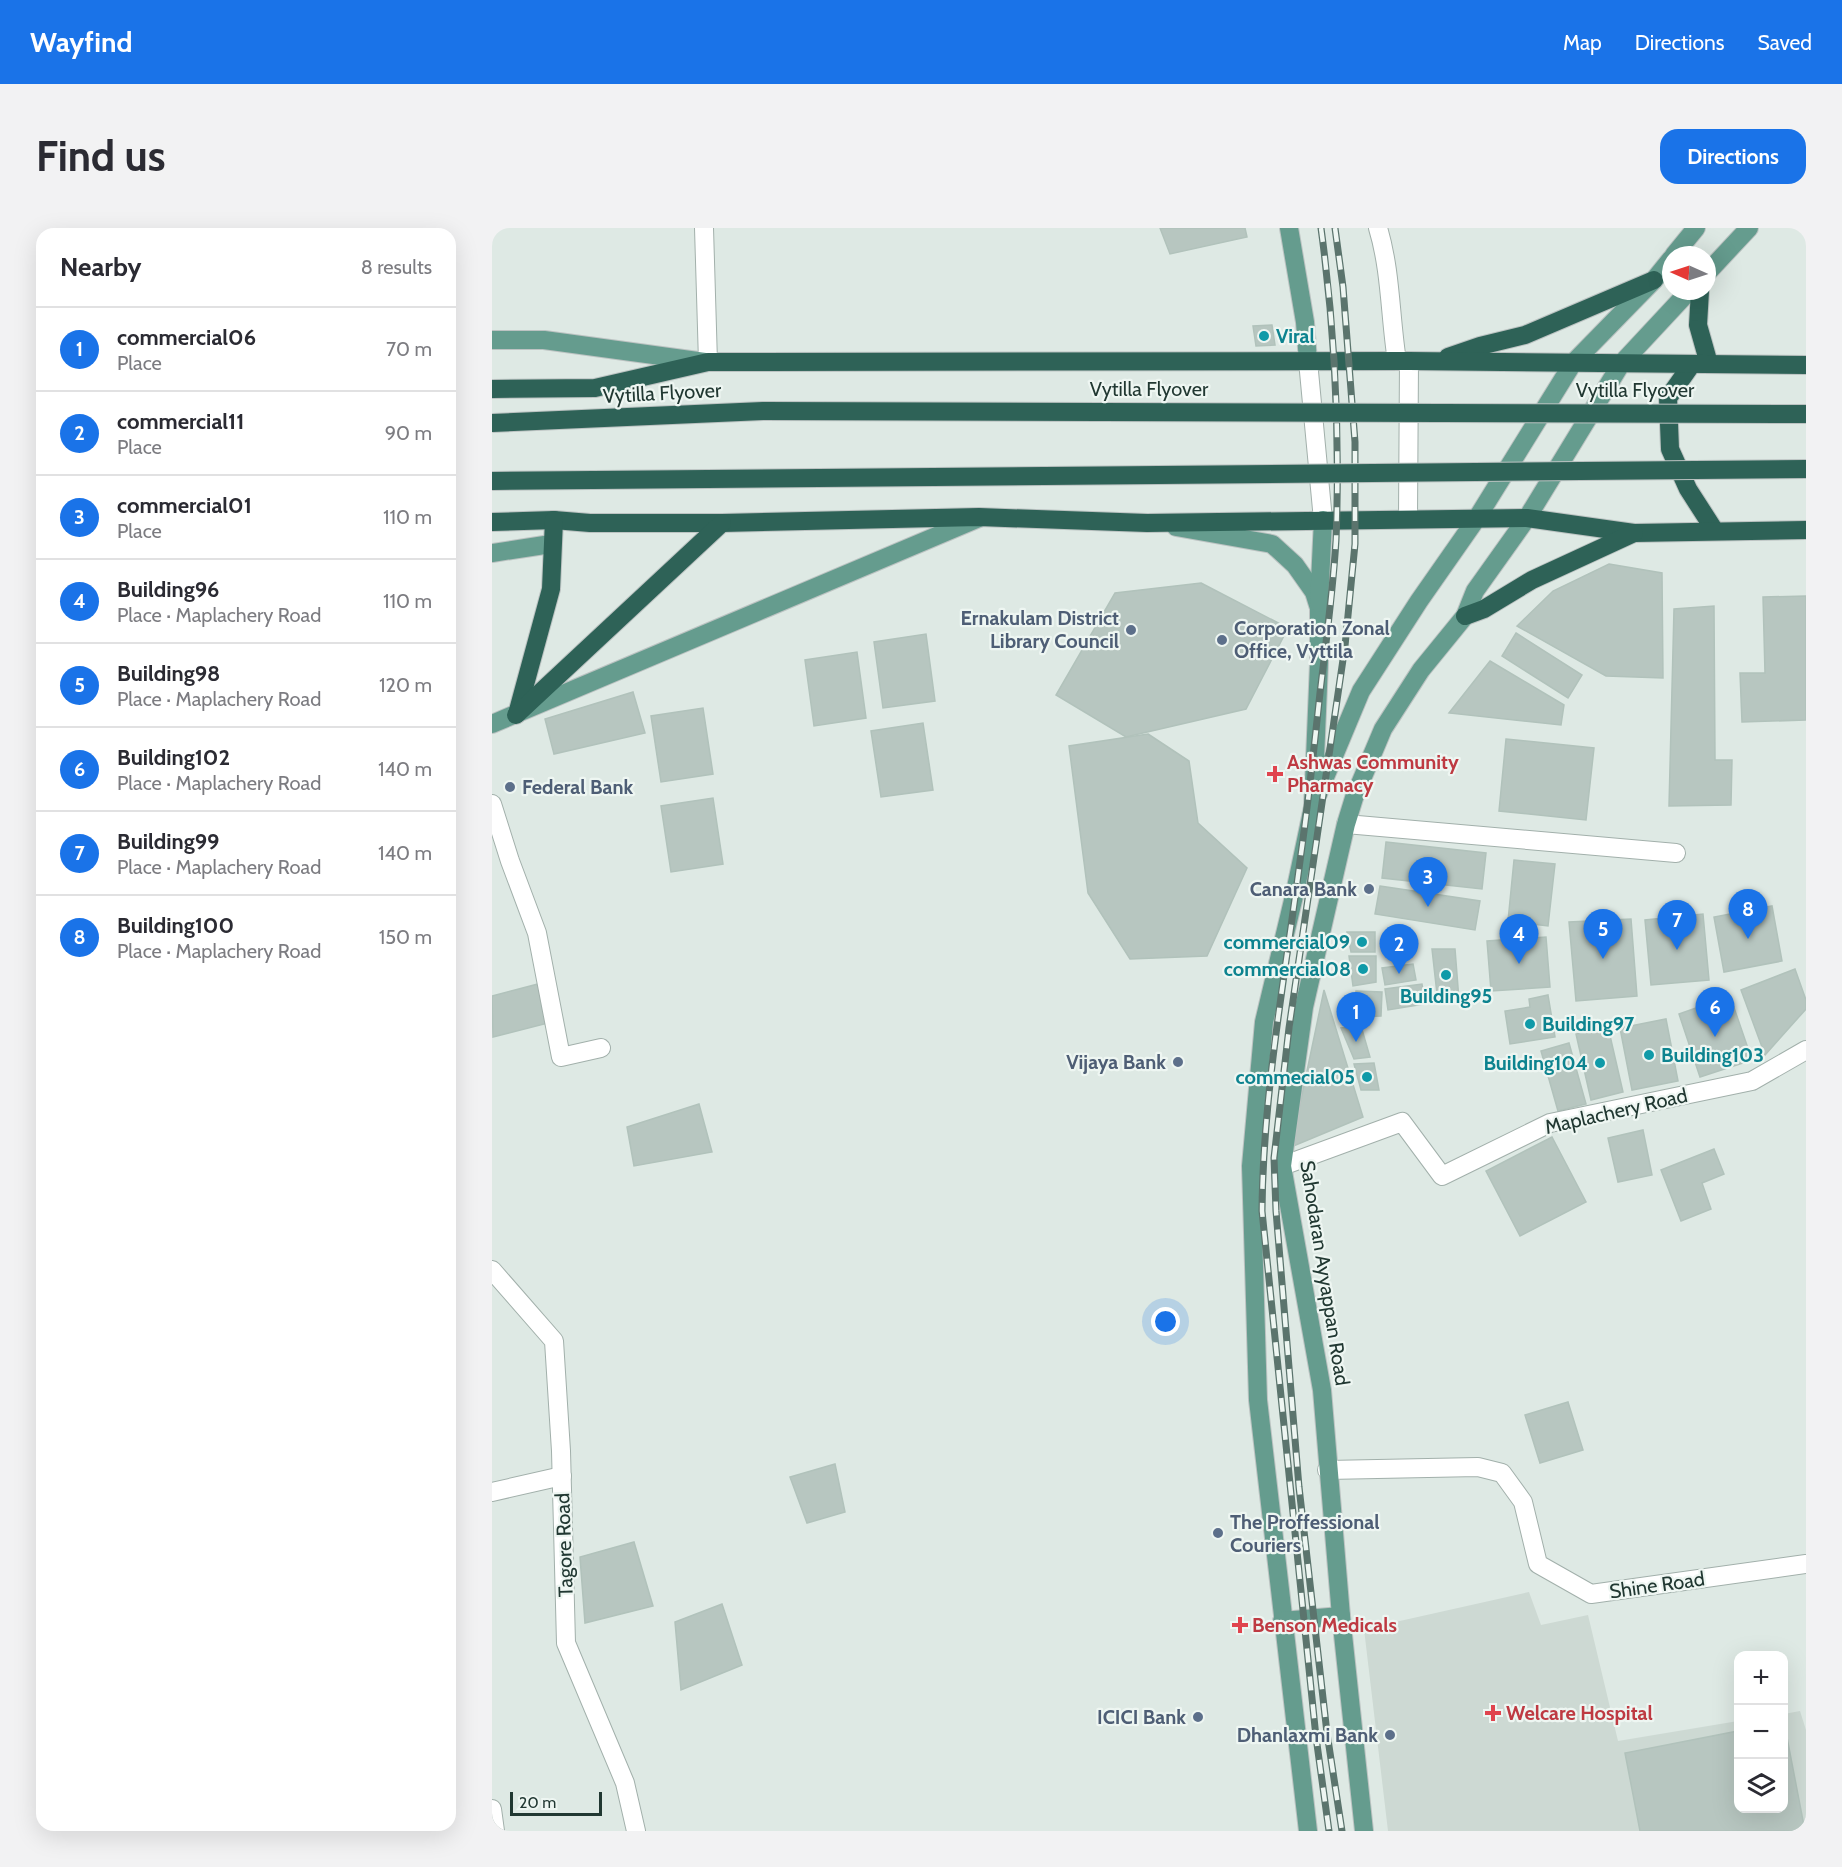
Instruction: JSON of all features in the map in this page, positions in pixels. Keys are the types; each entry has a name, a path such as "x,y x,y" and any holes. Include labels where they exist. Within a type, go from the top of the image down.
{"highway":[{"path":"1435,361 1524,335 1654,280"},
{"path":"1699,300 1698,325 1701,364 1668,398 1670,449 1688,489 1715,531"},
{"path":"492,389 595,388 708,362 1435,361 1806,365"},
{"name":"Vytilla Flyover","path":"492,423 763,411 1806,414"},
{"path":"492,481 1606,469 1806,469"},
{"path":"492,522 554,520 590,523 722,523 979,518 1148,523 1527,518 1634,533 1806,530"},
{"path":"516,715 551,589 554,520"},
{"path":"516,715 722,523"},
{"path":"1465,616 1484,609 1532,580 1634,533"}],"main road":[{"path":"1289,228 1305,322 1308,361"},
{"path":"1681,246 1696,228"},
{"path":"1716,263 1749,228"},
{"path":"1313,807 1361,691 1419,601 1477,518 1573,363 1662,270"},
{"name":"Sahodaran Ayyappan Road","path":"1364,1831 1327,1470 1322,1390 1282,1166 1304,1007 1346,824 1354,798 1383,729 1421,670 1465,616 1475,591 1527,518 1621,364 1681,300"},
{"path":"492,340 544,340 708,362"},
{"path":"492,724 979,518"},
{"path":"1308,1831 1258,1400 1251,1166 1264,1022 1313,807 1319,663 1318,608 1323,520"},
{"path":"1148,523 1272,544 1295,565 1314,592 1318,608"},
{"path":"492,553 552,544"},
{"path":"1282,1621 1341,1616"}],"street":[{"path":"704,228 708,362"},
{"path":"1378,228 1385,251 1392,333 1403,361 1408,519"},
{"path":"1308,361 1323,520"},
{"path":"492,804 537,933 561,1057 601,1048"},
{"path":"1346,824 1676,853"},
{"name":"Maplachery Road","path":"1282,1166 1402,1122 1442,1176 1550,1123 1752,1081 1806,1050"},
{"name":"Tagore Road","path":"492,1270 554,1341 562,1476 566,1643 625,1784 636,1831"},
{"name":"Shine Road","path":"1327,1470 1478,1467 1502,1473 1523,1502 1538,1564 1591,1594 1806,1564"},
{"path":"492,1492 562,1476"},
{"path":"492,1809 495,1831"}],"shaded area":[{"name":"Welcare Hospital","path":"1529,1592 1541,1625 1588,1615 1618,1741 1734,1722 1734,1813 1788,1813 1788,1713 1800,1711 1806,1730 1806,1831 1388,1831 1364,1629"}],"building":[{"path":"1160,228 1245,228 1247,237 1170,254"},
{"name":"Viral","path":"1272,325 1275,345 1256,346 1253,326"},
{"path":"1609,564 1662,573 1663,678 1606,676 1517,626 1553,591"},
{"path":"1201,583 1288,628 1246,709 1126,737 1056,695 1115,593"},
{"path":"1806,596 1806,720 1742,722 1740,673 1765,673 1763,597"},
{"path":"1714,606 1715,760 1732,760 1731,805 1669,806 1674,609"},
{"path":"1516,633 1582,675 1568,698 1502,656"},
{"path":"926,634 935,701 883,708 874,642"},
{"path":"857,652 866,718 814,726 805,660"},
{"path":"1490,661 1564,705 1561,725 1449,713"},
{"path":"633,692 645,733 554,754 545,719"},
{"path":"703,708 713,774 661,782 651,716"},
{"path":"923,723 933,790 881,797 871,731"},
{"path":"1148,734 1189,761 1198,823 1247,868 1207,956 1130,959 1088,893 1069,746"},
{"path":"1506,739 1594,748 1586,820 1499,811"},
{"path":"713,798 723,864 671,872 661,806"},
{"path":"1386,842 1486,853 1482,889 1382,878"},
{"path":"1514,860 1555,864 1548,926 1508,921"},
{"path":"1380,886 1480,901 1475,930 1375,914"},
{"path":"1772,906 1782,961 1724,972 1714,917"},
{"path":"1703,914 1709,980 1651,985 1645,920"},
{"path":"1631,919 1637,996 1576,1001 1569,922"},
{"name":"commercial09","path":"1347,932 1375,932 1375,952 1351,952"},
{"path":"1546,937 1550,987 1491,991 1487,941"},
{"name":"Building95","path":"1432,949 1455,949 1459,1000 1438,1003"},
{"name":"commercial08","path":"1349,956 1376,956 1376,982 1353,986"},
{"path":"1413,964 1416,980 1385,985 1382,968"},
{"path":"1795,969 1806,1000 1806,1009 1765,1055 1741,990"},
{"path":"538,984 548,1023 493,1037 492,996"},
{"path":"1422,984 1425,1004 1388,1010 1385,989"},
{"path":"1324,990 1363,1117 1291,1147"},
{"path":"1356,991 1382,992 1381,1016 1354,1017"},
{"name":"Building97","path":"1548,995 1555,1037 1510,1044 1505,1011 1530,1007 1529,999"},
{"path":"1730,996 1752,1060 1700,1077 1679,1014"},
{"name":"Building103","path":"1666,1019 1678,1081 1632,1090 1620,1028"},
{"path":"1361,1026 1370,1057 1354,1059 1341,1028"},
{"name":"Building104","path":"1608,1027 1623,1092 1591,1100 1576,1034"},
{"path":"1569,1043 1586,1104 1558,1111 1541,1051"},
{"name":"commecial05","path":"1374,1063 1379,1090 1361,1090 1354,1064"},
{"path":"699,1104 712,1152 634,1166 627,1127"},
{"path":"1643,1130 1652,1175 1618,1182 1608,1138"},
{"path":"1552,1137 1586,1202 1520,1236 1486,1171"},
{"path":"1714,1149 1724,1174 1702,1183 1711,1209 1681,1221 1661,1170"},
{"path":"1568,1402 1583,1450 1540,1463 1525,1415"},
{"path":"835,1464 845,1512 807,1523 790,1477"},
{"path":"634,1542 653,1606 585,1623 580,1557"},
{"path":"722,1604 742,1665 681,1690 675,1622"},
{"path":"1734,1732 1734,1813 1788,1813 1788,1743 1805,1831 1640,1831 1625,1753"}],"railway":[{"path":"1321,228 1330,306 1335,384 1336,540 1308,798 1266,1123 1262,1211 1316,1737 1329,1831"},
{"path":"1335,228 1343,287 1355,442 1355,544 1345,646 1289,1028 1274,1158 1276,1211 1299,1487 1327,1733 1342,1831"}],"place":[{"name":"Viral","path":"1264,336"},
{"name":"Ernakulam District Library Council","path":"1131,630"},
{"name":"Corporation Zonal Office, Vyttila","path":"1222,640"},
{"name":"Ashwas Community Pharmacy","path":"1275,774"},
{"name":"Federal Bank","path":"510,787"},
{"name":"Canara Bank","path":"1369,889"},
{"name":"commercial01","path":"1428,907"},
{"name":"Building100","path":"1748,939"},
{"name":"commercial09","path":"1362,942"},
{"name":"Building99","path":"1677,950"},
{"name":"Building98","path":"1603,959"},
{"name":"Building96","path":"1519,964"},
{"name":"commercial08","path":"1363,969"},
{"name":"commercial11","path":"1399,974"},
{"name":"Building95","path":"1446,975"},
{"name":"Building97","path":"1530,1024"},
{"name":"Building102","path":"1715,1037"},
{"name":"commercial06","path":"1356,1042"},
{"name":"Building103","path":"1649,1055"},
{"name":"Vijaya Bank","path":"1178,1062"},
{"name":"Building104","path":"1600,1063"},
{"name":"commecial05","path":"1367,1077"},
{"name":"The Proffessional Couriers","path":"1218,1533"},
{"name":"Benson Medicals","path":"1240,1625"},
{"name":"Welcare Hospital","path":"1493,1713"},
{"name":"ICICI Bank","path":"1198,1717"},
{"name":"Dhanlaxmi Bank","path":"1390,1735"}]}
